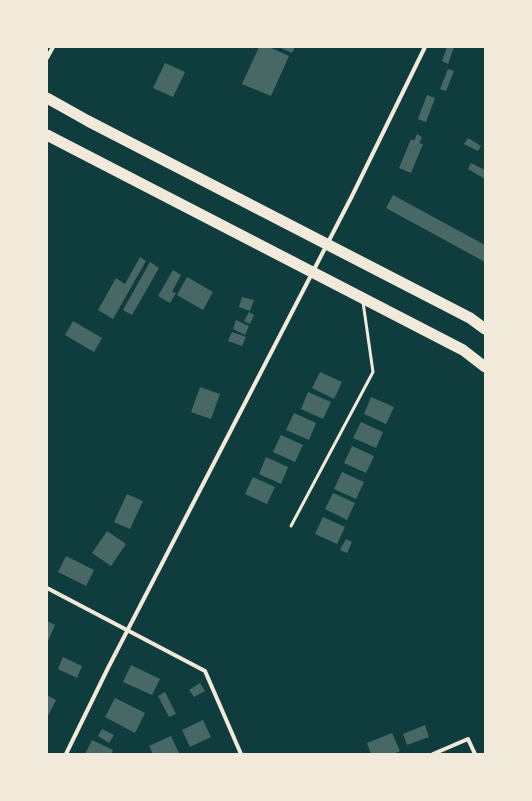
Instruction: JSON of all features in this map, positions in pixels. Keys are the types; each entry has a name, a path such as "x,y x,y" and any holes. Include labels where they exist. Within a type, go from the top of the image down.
{"highway":[{"path":"47,98 88,121 470,318 485,329"},
{"path":"47,135 462,350 485,367"}],"street":[{"path":"47,58 52,47"},
{"path":"66,754 289,315 352,196 425,47"},
{"path":"470,318 485,321"},
{"path":"47,588 205,671 241,754"},
{"path":"433,754 468,739 475,754"}],"lane":[{"path":"291,526 373,372 362,298"}],"building":[{"path":"259,47 269,47 289,56 271,96 242,84"},
{"path":"279,47 295,47 292,53"},
{"path":"447,47 454,47 448,64 442,61"},
{"path":"165,63 185,72 173,97 153,88"},
{"path":"448,69 454,71 446,91 440,89"},
{"path":"427,95 435,98 426,122 418,119"},
{"path":"417,134 422,137 419,143 423,144 411,173 399,168 411,139 414,141"},
{"path":"468,138 481,146 478,151 464,144"},
{"path":"471,163 485,170 485,179 468,169"},
{"path":"393,195 485,245 485,262 386,208"},
{"path":"140,257 146,261 113,319 98,310 116,278 125,284"},
{"path":"150,262 159,268 132,315 123,310"},
{"path":"173,270 181,275 172,292 176,293 170,303 158,296"},
{"path":"187,277 213,292 203,310 177,295"},
{"path":"242,297 254,300 250,311 239,307"},
{"path":"249,312 254,315 250,324 244,321"},
{"path":"236,320 249,326 245,335 233,329"},
{"path":"73,321 102,338 94,352 65,335"},
{"path":"232,332 246,337 242,346 228,341"},
{"path":"320,372 342,382 334,399 312,388"},
{"path":"200,387 220,394 211,419 191,412"},
{"path":"308,392 331,402 323,419 301,409"},
{"path":"371,397 394,407 386,424 364,414"},
{"path":"294,413 316,423 309,440 286,430"},
{"path":"361,422 383,432 376,448 353,438"},
{"path":"281,435 303,445 295,462 273,452"},
{"path":"352,446 374,456 366,473 344,463"},
{"path":"266,457 288,467 281,484 259,474"},
{"path":"342,472 364,482 356,499 334,489"},
{"path":"253,477 275,487 267,504 245,494"},
{"path":"333,493 355,503 347,520 325,509"},
{"path":"127,494 143,501 130,529 114,522"},
{"path":"323,517 345,527 337,544 315,534"},
{"path":"107,531 126,544 111,566 92,553"},
{"path":"346,539 352,542 347,553 340,550"},
{"path":"66,556 94,570 86,586 58,572"},
{"path":"47,621 55,625 47,643"},
{"path":"63,657 82,666 77,678 58,669"},
{"path":"131,665 160,679 152,695 123,682"},
{"path":"200,683 205,691 194,697 189,690"},
{"path":"165,692 176,714 169,717 158,696"},
{"path":"47,695 56,700 47,718"},
{"path":"115,698 145,713 135,733 105,717"},
{"path":"203,720 211,737 190,747 182,730"},
{"path":"425,725 429,737 407,745 403,734"},
{"path":"102,729 114,735 109,743 98,736"},
{"path":"392,733 400,751 393,754 371,754 367,743"},
{"path":"171,736 179,753 153,754 149,746"},
{"path":"92,740 113,750 111,754 85,754"}]}
